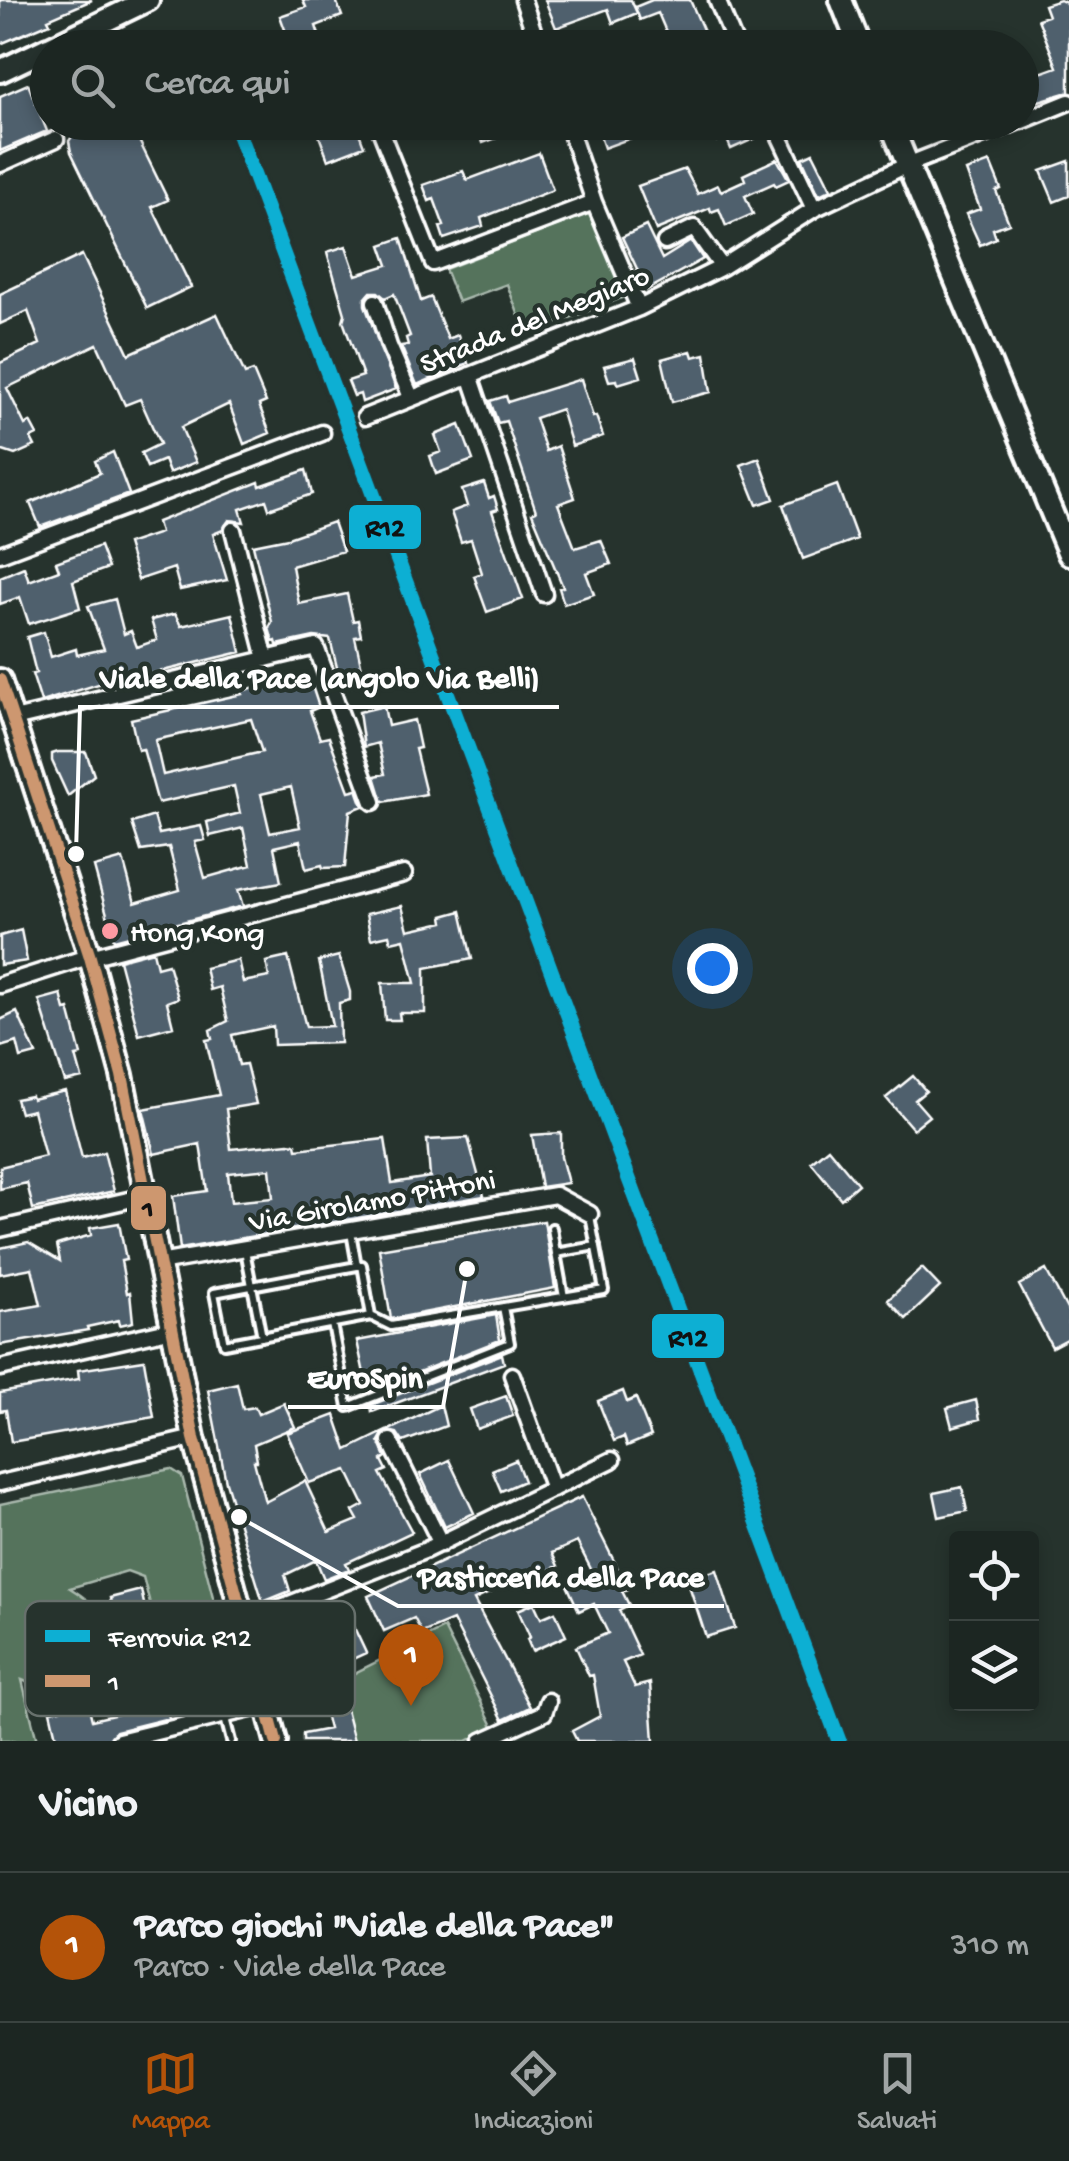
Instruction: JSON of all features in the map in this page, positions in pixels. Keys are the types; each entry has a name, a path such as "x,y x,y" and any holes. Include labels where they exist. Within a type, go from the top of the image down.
{"main road":[{"path":"86,30 148,0"},
{"path":"841,0 853,30"},
{"path":"0,71 30,57"},
{"path":"897,140 1069,554"},
{"path":"0,680 90,957 122,1075 194,1438 240,1601"},
{"path":"270,1716 276,1741"}],"street":[{"path":"523,0 532,30"},
{"path":"717,0 730,30"},
{"name":"Strada del Megiaro","path":"1039,114 1069,102"},
{"path":"0,164 54,140"},
{"path":"384,140 433,264 594,202"},
{"path":"574,140 594,202 639,308"},
{"path":"781,140 814,210"},
{"name":"Strada del Megiaro","path":"365,417 639,308 722,266 814,210 907,165 972,140"},
{"name":"Strada del Megiaro","path":"665,242 694,228 722,266"},
{"path":"375,302 411,397"},
{"path":"470,375 544,594"},
{"path":"0,554 322,433"},
{"path":"233,530 266,659"},
{"path":"14,719 316,647 373,802"},
{"path":"0,985 90,957 404,874"},
{"name":"Via Girolamo Pittoni","path":"159,1263 555,1195 590,1214"},
{"path":"0,1228 146,1196"},
{"path":"0,1368 173,1330"},
{"path":"512,1375 553,1489"},
{"path":"0,1484 194,1438"},
{"path":"390,1441 441,1544"},
{"path":"297,1601 441,1544 612,1460"},
{"path":"482,1741 544,1714 548,1700"},
{"path":"119,1741 221,1716"}],"lane":[{"path":"371,1316 362,1265 214,1292 224,1344 371,1316 391,1326 604,1290 590,1214"},
{"path":"552,1228 564,1297"},
{"path":"350,1231 357,1266"},
{"path":"556,1253 596,1246"},
{"path":"245,1248 262,1337"},
{"path":"332,1324 348,1407 510,1343 502,1307"},
{"path":"225,1716 230,1741"}],"green space":[{"path":"592,212 624,297 526,335 507,284 458,302 445,269"},
{"path":"171,1469 182,1476 214,1601 149,1601 143,1577 127,1571 70,1588 88,1601 25,1601 25,1716 31,1716 37,1741 0,1741 0,1504"},
{"path":"444,1628 494,1728 467,1741 347,1741 341,1716 355,1716 355,1673"}],"building":[{"path":"0,0 92,0 48,19 50,23 0,44"},
{"path":"303,0 336,0 342,16 316,26 317,30 285,30 280,16 306,7"},
{"path":"545,0 631,0 637,13 613,23 608,9 556,28"},
{"path":"652,0 690,0 703,30 665,30 658,13 640,20 635,7"},
{"path":"1060,0 1069,12 1069,92 1039,101 1039,73 1057,67 1038,19 1048,16 1044,5"},
{"path":"28,84 30,89 30,138 0,151 0,96"},
{"path":"139,140 168,200 152,207 191,287 147,308 69,141"},
{"path":"321,140 362,140 364,146 328,160"},
{"path":"601,140 626,140 604,148"},
{"path":"727,140 751,140 731,149"},
{"path":"539,153 553,190 481,218 483,226 444,239 440,227 444,226 434,199 429,201 423,185 463,171 467,180"},
{"path":"813,153 831,189 819,195 802,158"},
{"path":"777,159 789,180 745,196 753,214 726,226 719,209 711,212 710,208 656,230 638,186 685,169 698,194 718,185 721,191"},
{"path":"1069,161 1069,196 1054,202 1041,171"},
{"path":"990,162 1009,223 993,229 996,238 980,245 966,214 980,209 966,171"},
{"path":"646,226 662,259 691,241 703,259 647,290 622,237"},
{"path":"401,238 421,301 431,297 448,339 458,335 468,363 417,385 401,346 408,345 406,338 410,336 394,294 385,298 371,292 365,305 396,389 362,402 360,394 354,396 348,381 363,376 343,321 345,314 327,252 346,246 356,275 388,265 381,245"},
{"path":"82,255 129,354 217,314 245,374 253,371 266,402 259,405 270,433 244,444 229,404 181,427 196,462 169,473 164,460 147,467 141,453 160,444 140,399 125,405 97,344 7,388 25,425 30,422 37,435 31,438 35,446 15,455 0,450 0,363 40,344 28,311 0,324 0,294"},
{"path":"691,351 693,357 705,354 711,392 672,402 662,359"},
{"path":"635,358 641,377 618,384 617,380 609,381 604,366"},
{"path":"581,379 603,436 572,446 561,409 535,418 546,451 558,446 575,498 558,504 575,548 601,540 611,564 586,573 594,594 564,604 559,588 563,587 532,513 536,511 506,421 498,423 490,401 506,396 508,402"},
{"path":"460,425 473,460 436,474 430,456 441,452 435,435"},
{"path":"113,452 129,494 40,527 30,503 100,473 95,461"},
{"path":"759,458 774,499 757,505 741,465"},
{"path":"306,470 312,494 269,509 266,500 240,509 244,522 229,520 223,530 213,534 227,580 180,590 174,568 138,580 127,544 160,533 157,522 259,482 260,486"},
{"path":"484,483 489,498 494,496 498,509 492,511 523,599 487,612 474,576 482,573 471,539 461,542 451,512 467,506 462,490"},
{"path":"837,485 857,539 803,559 783,505"},
{"path":"333,522 343,551 292,566 299,604 347,594 353,621 358,620 361,636 355,637 365,683 342,688 330,639 314,637 277,645 273,642 269,628 272,622 253,545"},
{"path":"100,546 108,568 73,581 80,608 29,624 20,597 0,604 0,577 24,567 29,581 59,570 56,562"},
{"path":"115,599 124,634 131,631 137,647 157,640 151,620 175,614 181,626 232,614 241,652 109,684 108,681 41,702 27,637 44,632 51,657 76,649 77,655 104,649 88,606"},
{"path":"308,674 319,707 310,711 320,739 329,737 349,791 357,789 363,806 350,811 345,867 322,865 306,869 300,841 274,847 281,882 238,890 243,906 114,940 94,867 123,859 135,903 180,890 169,847 141,851 132,823 154,816 159,834 201,826 205,840 195,842 205,878 251,865 243,828 210,836 207,822 240,813 234,786 158,803 131,719 242,694 241,691 270,683 271,688","holes":["251,719 262,752 163,775 155,740","291,787 300,827 270,833 261,794"]},
{"path":"384,706 388,726 414,720 420,748 415,749 426,794 383,802 375,776 385,774 378,743 364,747 359,712"},
{"path":"86,752 94,775 68,796 52,761 52,754"},
{"path":"402,906 408,930 444,922 443,916 461,911 472,959 425,968 425,1013 399,1013 400,1020 385,1020 382,983 415,983 404,939 391,942 389,935 371,939 366,914"},
{"path":"21,930 27,961 0,965 0,936"},
{"path":"153,951 157,967 168,964 178,998 167,1002 173,1026 139,1035 119,960"},
{"path":"339,956 350,992 350,1000 339,1003 340,1043 274,1045 273,1026 232,1035 239,1065 246,1064 256,1104 226,1109 231,1149 289,1143 296,1144 297,1149 385,1139 392,1183 430,1177 427,1140 468,1138 484,1196 180,1249 173,1196 207,1191 200,1144 154,1154 143,1109 219,1095 206,1040 212,1039 210,1030 228,1021 220,987 210,990 205,968 238,960 243,982 269,977 266,962 288,957 306,1027 332,1026 319,961","holes":["270,1169 273,1198 231,1202 228,1173"]},
{"path":"61,994 81,1055 76,1056 82,1078 65,1082 39,1000"},
{"path":"17,1012 36,1054 21,1058 17,1042 0,1047 0,1020"},
{"path":"913,1076 926,1091 915,1100 929,1116 913,1129 886,1098"},
{"path":"65,1091 82,1158 104,1152 114,1191 33,1209 27,1183 0,1189 0,1167 45,1156 33,1110 20,1113 16,1099"},
{"path":"561,1133 561,1157 568,1183 541,1187 532,1135"},
{"path":"828,1148 858,1184 841,1199 811,1162"},
{"path":"544,1221 555,1288 391,1319 379,1249"},
{"path":"119,1223 126,1260 121,1261 133,1322 120,1325 119,1320 87,1327 88,1330 0,1345 0,1312 41,1305 32,1268 0,1274 0,1248 28,1242 60,1261 57,1245 91,1235 90,1228"},
{"path":"922,1268 940,1287 906,1319 888,1300"},
{"path":"1046,1270 1069,1313 1069,1338 1052,1347 1019,1285"},
{"path":"496,1315 500,1340 368,1392 357,1341"},
{"path":"502,1354 504,1363 372,1412 371,1405"},
{"path":"144,1360 154,1417 11,1442 6,1410 0,1411 0,1393 79,1379 78,1370"},
{"path":"237,1383 243,1409 255,1407 258,1414 284,1403 295,1427 254,1444 254,1461 265,1502 305,1481 329,1532 358,1520 353,1511 364,1505 347,1470 309,1483 287,1433 335,1415 347,1450 384,1432 379,1441 387,1470 380,1473 412,1532 346,1563 349,1569 324,1579 316,1560 285,1575 290,1591 263,1601 226,1482 208,1390"},
{"path":"623,1391 627,1402 636,1398 651,1436 627,1446 624,1437 614,1441 598,1401"},
{"path":"506,1396 513,1416 477,1429 470,1409"},
{"path":"976,1400 980,1419 952,1427 947,1408"},
{"path":"441,1405 446,1426 403,1442 397,1433 387,1431"},
{"path":"449,1460 474,1513 445,1527 420,1474"},
{"path":"516,1460 524,1481 501,1491 492,1470"},
{"path":"962,1487 967,1511 939,1517 934,1493"},
{"path":"582,1497 628,1589 622,1591 629,1605 619,1610 640,1655 623,1662 635,1687 650,1683 654,1741 577,1741 572,1731 600,1716 593,1675 589,1676 576,1647 608,1633 594,1604 579,1611 567,1585 593,1573 577,1542 552,1553 558,1566 531,1579 529,1574 474,1600 530,1707 503,1720 453,1620 422,1633 414,1618 384,1631 368,1596"},
{"path":"717,1570 735,1628 706,1637 687,1579"},
{"path":"141,1590 143,1601 111,1601 110,1598"},
{"path":"534,1603 541,1618 555,1612 566,1636 532,1651 518,1610"},
{"path":"355,1630 366,1653 355,1658"},
{"path":"51,1716 91,1716 92,1720 109,1716 169,1718 116,1731 109,1740 57,1741"},
{"path":"326,1716 348,1716 354,1741 303,1741 303,1734 329,1729"}],"rail line":[{"name":"R12","path":"241,140 839,1741"}],"transit line":[{"name":"1","path":"0,680 90,957 122,1075 194,1438 238,1601"},
{"name":"1","path":"269,1716 276,1741"}],"place":[{"name":"Viale della Pace (angolo Via Belli)","path":"76,854"},
{"name":"Hong Kong","path":"110,931"},
{"name":"EuroSpin","path":"467,1269"},
{"name":"Pasticceria della Pace","path":"239,1517"},
{"name":"Parco giochi \"Viale della Pace\"","path":"411,1706"}]}
